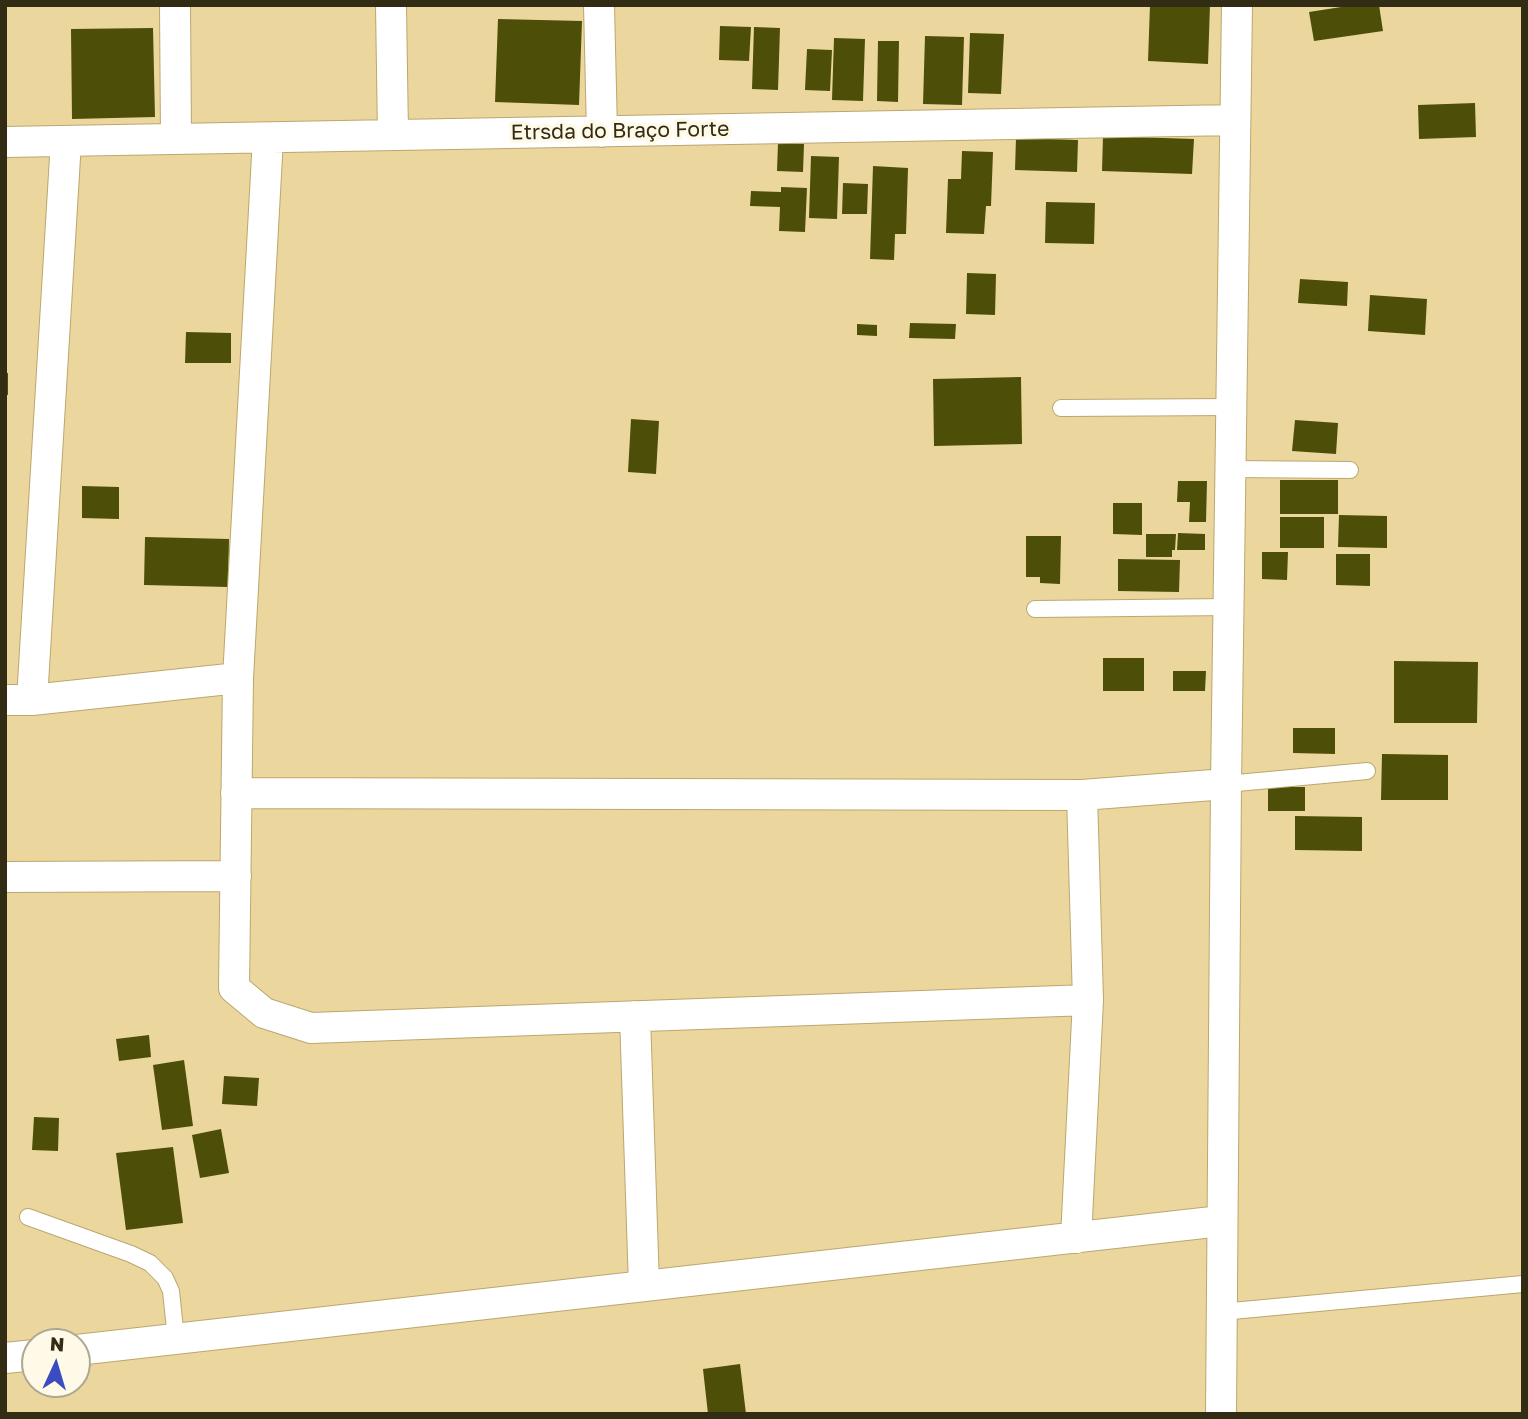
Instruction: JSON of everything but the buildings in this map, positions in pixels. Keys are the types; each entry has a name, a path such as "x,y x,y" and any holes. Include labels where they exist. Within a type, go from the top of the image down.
{"street":[{"path":"175,5 176,139"},
{"path":"391,5 393,135"},
{"path":"599,5 602,132"},
{"path":"1221,1414 1221,1221 1237,5"},
{"name":"Etrsda do Braço Forte","path":"5,142 1235,120"},
{"path":"268,138 238,678 234,988 264,1013 312,1028 1088,1000"},
{"path":"66,141 18,700 238,678"},
{"path":"236,793 1082,795 1226,784"},
{"path":"1076,1238 1088,1000 1082,795"},
{"path":"5,877 236,876"},
{"path":"635,1017 645,1286"},
{"path":"91,1348 1221,1221"}],"lane":[{"path":"1061,408 1231,407"},
{"path":"1230,469 1350,470"},
{"path":"1035,609 1228,607"},
{"path":"1226,784 1367,771"},
{"path":"28,1217 150,1263 165,1278 171,1291 176,1339"},
{"path":"1221,1312 1523,1284"}]}
